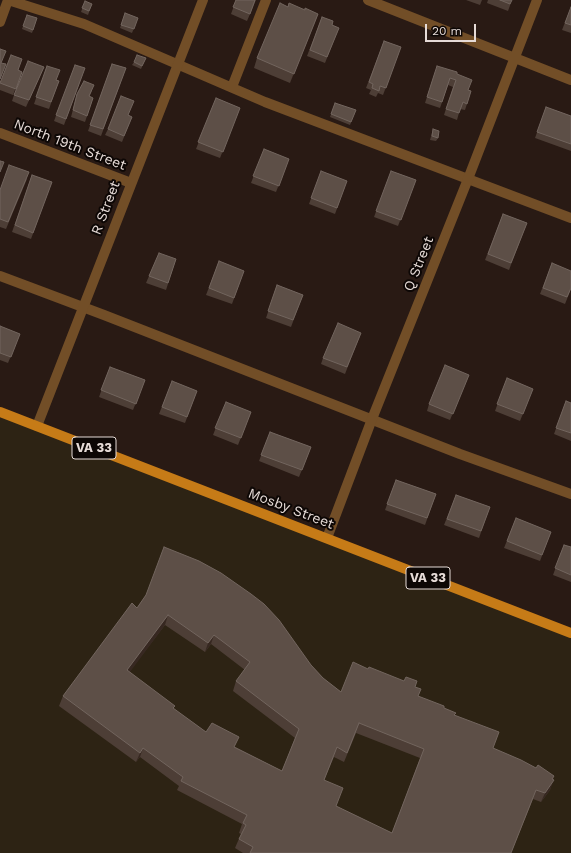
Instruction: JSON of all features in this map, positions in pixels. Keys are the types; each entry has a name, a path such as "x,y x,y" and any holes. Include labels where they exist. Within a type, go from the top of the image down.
{"main road":[{"name":"Mosby Street","path":"0,412 571,633"}],"street":[{"path":"0,22 8,0 84,24 272,104 571,218"},
{"name":"R Street","path":"37,426 130,183 203,0"},
{"path":"232,87 266,0"},
{"path":"368,0 571,80"},
{"name":"Q Street","path":"327,538 372,419 468,179 537,0"},
{"name":"North 19th Street","path":"0,133 130,183"},
{"path":"0,276 460,454 571,494"}],"shaded area":[{"path":"0,413 571,634 571,853 0,853"}],"building":[{"path":"236,0 255,0 250,14 233,7"},
{"path":"500,0 512,0 510,4"},
{"path":"85,1 92,4 89,11 82,8"},
{"path":"280,3 288,7 289,3 318,14 294,74 257,58"},
{"path":"571,7 571,25 565,23"},
{"path":"125,13 138,18 134,29 121,25"},
{"path":"27,15 37,18 33,30 23,26"},
{"path":"322,17 333,21 332,25 339,28 327,57 310,50"},
{"path":"384,41 401,47 386,88 380,86 379,91 372,88 373,84 369,82"},
{"path":"0,49 6,51 1,63 6,64 0,79"},
{"path":"11,55 22,59 18,70 22,72 16,89 0,83"},
{"path":"137,55 146,58 142,66 134,62"},
{"path":"28,61 44,67 29,100 14,95"},
{"path":"112,64 126,68 103,129 90,125"},
{"path":"75,65 85,68 66,119 56,115"},
{"path":"47,66 60,70 56,80 59,81 51,102 36,97"},
{"path":"437,66 457,72 457,74 472,80 468,90 471,91 467,104 463,102 459,113 446,109 456,80 450,78 442,102 427,97"},
{"path":"84,81 94,85 89,96 93,98 87,116 73,110 77,94"},
{"path":"121,96 134,101 128,115 132,117 124,136 108,129"},
{"path":"216,98 240,108 223,152 198,142"},
{"path":"335,103 356,110 351,122 331,114"},
{"path":"546,107 571,116 571,144 537,132"},
{"path":"433,129 439,131 438,138 432,136"},
{"path":"264,149 289,159 279,186 253,176"},
{"path":"0,161 4,162 0,172"},
{"path":"9,165 29,172 8,222 0,219 0,190"},
{"path":"321,171 347,181 337,208 311,198"},
{"path":"391,171 416,180 401,220 376,211"},
{"path":"32,175 52,182 33,233 15,225"},
{"path":"503,214 527,223 511,263 488,254"},
{"path":"159,253 176,259 168,283 149,276"},
{"path":"219,261 244,271 234,298 209,288"},
{"path":"552,263 571,271 571,288 567,297 543,288"},
{"path":"277,285 303,295 293,320 268,311"},
{"path":"338,323 361,333 347,367 323,358"},
{"path":"0,326 20,334 11,357 0,353"},
{"path":"445,365 469,375 453,414 429,404"},
{"path":"110,367 145,380 136,404 101,390"},
{"path":"507,378 533,389 523,414 497,404"},
{"path":"172,381 197,391 187,417 162,407"},
{"path":"566,401 571,403 571,433 556,428"},
{"path":"226,402 251,412 241,438 215,428"},
{"path":"270,432 311,447 302,470 261,455"},
{"path":"396,480 436,494 427,518 387,504"},
{"path":"456,495 490,507 481,531 447,519"},
{"path":"516,518 551,532 542,555 507,541"},
{"path":"564,545 571,547 571,575 555,568"},
{"path":"164,547 199,561 221,573 264,604 279,620 311,665 323,678 341,692 353,662 368,669 369,667 404,681 406,677 417,681 415,687 421,689 418,696 444,706 444,708 456,713 454,715 499,732 493,748 536,768 538,765 554,776 552,779 554,780 545,793 536,790 511,853 250,853 253,847 239,839 246,825 243,823 247,815 181,781 183,777 143,748 140,753 63,696 132,603 137,608 146,595","holes":["168,615 208,643 214,635 250,662 236,681 299,729 282,771 234,747 239,737 212,723 206,732 173,708 175,706 127,670","359,723 424,749 392,833 336,806 343,788 324,780 337,747 347,753"]}]}
